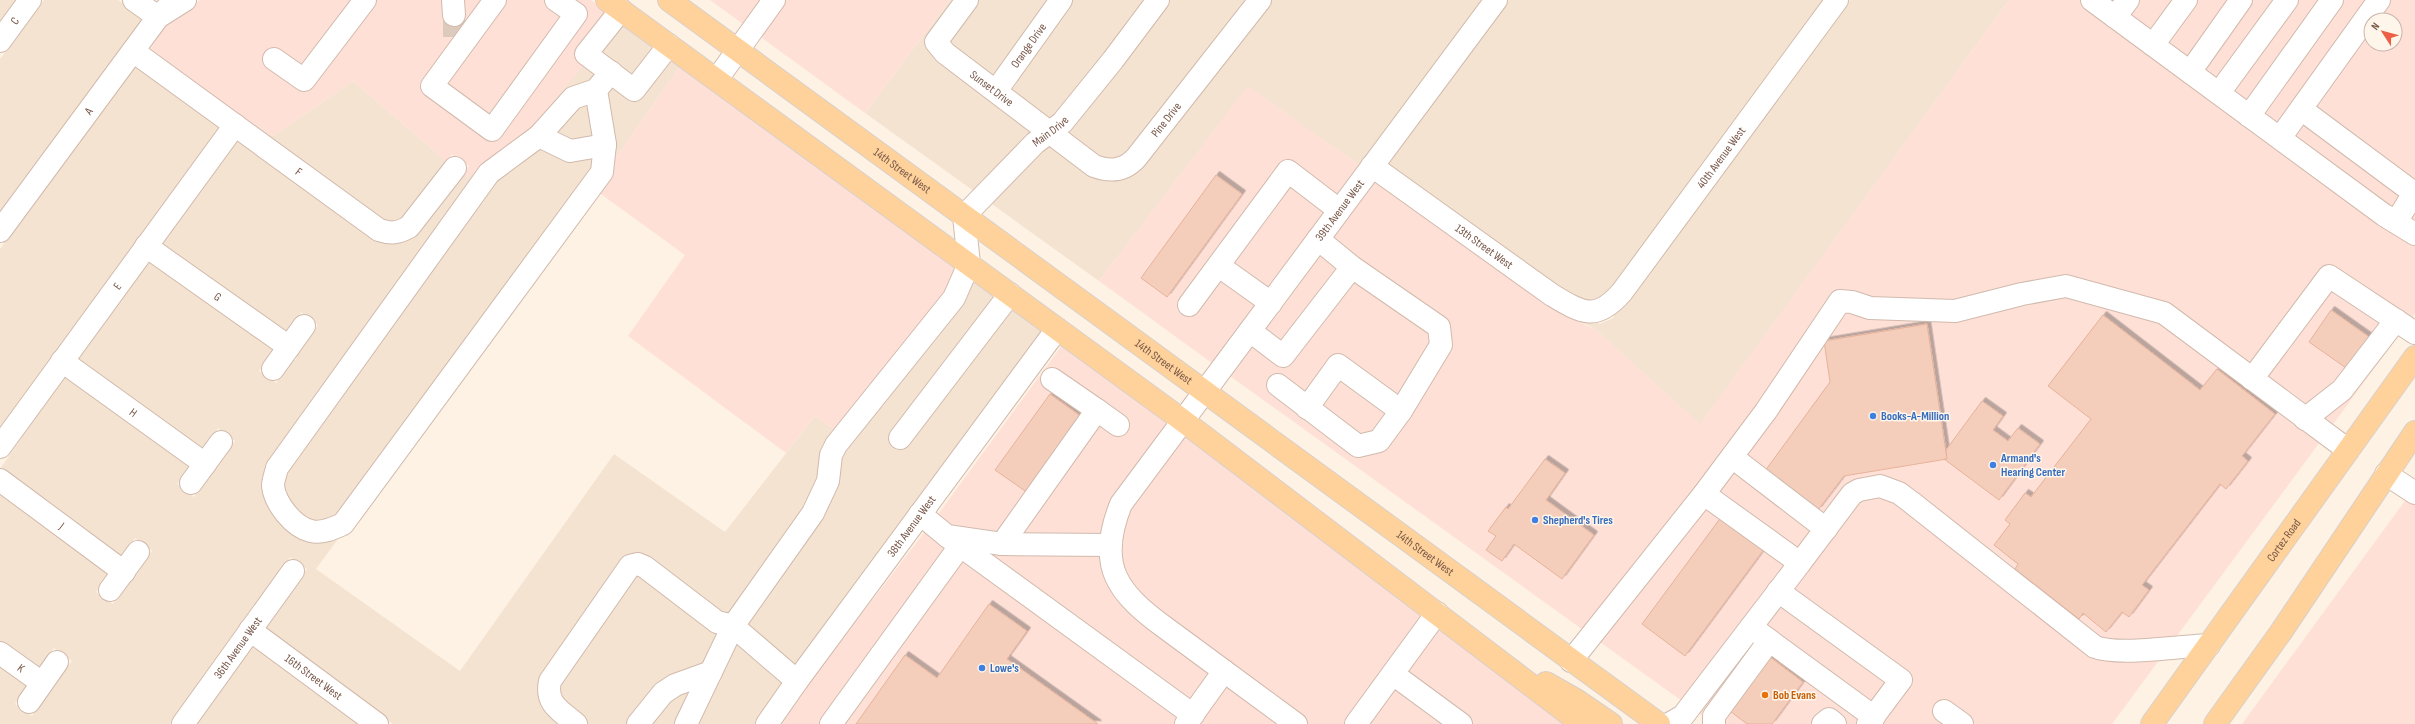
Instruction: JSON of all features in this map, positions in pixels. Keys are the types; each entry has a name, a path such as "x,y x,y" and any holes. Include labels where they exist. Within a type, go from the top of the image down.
{"main road":[{"name":"14th Street West","path":"668,0 1659,724"},
{"path":"614,5 1182,420 1582,724"},
{"name":"Cortez Road","path":"2152,724 2415,357"},
{"path":"2215,724 2281,632 2415,432"},
{"path":"1482,648 1576,700 1611,724"}],"street":[{"name":"C","path":"0,41 30,0"},
{"path":"134,0 158,17 176,0"},
{"name":"A","path":"0,231 158,17 185,0"},
{"path":"274,59 304,80 365,0"},
{"path":"495,0 454,45 432,86 492,130 576,14 556,0"},
{"path":"717,79 774,0"},
{"name":"Sunset Drive","path":"967,0 936,42 945,53 1050,131"},
{"name":"Orange Drive","path":"996,91 1061,0"},
{"name":"Main Drive","path":"964,216 1035,143 1062,123 1113,60 1158,0"},
{"name":"Pine Drive","path":"1050,131 1094,166 1114,170 1126,166 1136,158 1260,0"},
{"name":"39th Avenue West","path":"1296,724 1132,601 1123,592 1112,566 1110,544 1113,523 1121,504 1182,420 1271,303 1496,0"},
{"name":"40th Avenue West","path":"1601,311 1612,303 1622,292 1837,0"},
{"path":"2092,0 2122,9 2153,45 2249,116 2396,222 2415,234"},
{"path":"2153,45 2186,0"},
{"path":"2190,72 2241,0"},
{"path":"2219,93 2287,0"},
{"path":"2249,116 2332,0"},
{"path":"2280,138 2379,0"},
{"path":"614,5 586,54 634,90 669,45"},
{"name":"F","path":"133,51 379,230 389,233 400,232 409,227 454,168"},
{"path":"596,90 605,145 602,172 343,524 327,531 311,531 285,512 275,497 273,484 277,468 489,173 539,136 574,98 596,90 611,72"},
{"path":"2301,109 2414,193 2396,222"},
{"name":"E","path":"0,447 235,125"},
{"path":"539,136 570,150 605,145"},
{"name":"13th Street West","path":"1372,166 1552,296 1584,312 1601,311"},
{"path":"1189,305 1288,171 1339,210"},
{"path":"686,724 733,626 813,513 826,487 831,454 836,445 954,298 969,264 964,216"},
{"path":"1278,385 1358,446 1379,441 1401,411 1441,345 1440,327 1352,267 1318,239"},
{"name":"G","path":"146,246 289,347"},
{"path":"1219,266 1271,303"},
{"path":"1250,331 1284,356 1352,267"},
{"path":"2252,378 2328,276 2415,333"},
{"path":"1571,661 1732,457 1840,301 1852,302 1870,308 1955,311 2022,294 2066,286 2083,292 2164,313 2348,450"},
{"path":"900,438 1010,294"},
{"path":"2305,419 2342,390 2396,320"},
{"path":"273,369 304,326"},
{"name":"38th Avenue West","path":"768,724 797,681 1057,329"},
{"name":"H","path":"62,361 205,464"},
{"path":"1307,408 1338,365 1401,411"},
{"path":"1052,379 1118,425"},
{"path":"1002,544 1097,410"},
{"path":"191,483 221,442"},
{"path":"1732,457 1826,529"},
{"path":"2386,474 2415,493"},
{"name":"J","path":"0,480 124,572"},
{"path":"1669,724 1683,716 1852,494 1869,486 1889,488 1911,502 2103,650 2209,645"},
{"path":"1704,494 1800,562"},
{"path":"920,514 1190,719 1224,671"},
{"path":"954,541 1002,544 1110,544"},
{"path":"831,724 954,541"},
{"path":"110,590 138,552"},
{"path":"576,724 551,703 547,692 550,681 630,566 638,564 645,567 717,622 733,626 797,681"},
{"name":"36th Avenue West","path":"183,724 293,571"},
{"path":"1750,627 1871,720 1901,680 1778,591"},
{"path":"1356,724 1437,613"},
{"name":"16th Street West","path":"250,630 377,724"},
{"path":"1714,724 1714,716 1769,641"},
{"name":"K","path":"0,653 42,683"},
{"path":"29,702 57,662"},
{"path":"638,724 663,693 675,685 711,672"},
{"path":"1393,674 1461,724"},
{"path":"1944,711 1962,724"},
{"path":"1823,724 1829,720 1836,724"}],"shaded area":[{"path":"0,0 17,0 0,23"},
{"path":"44,0 118,0 144,18 0,213 0,59"},
{"path":"200,0 591,0 620,21 513,150 506,147 467,178 463,175 469,166 452,154 446,161 353,81 273,136 211,96 149,51 166,24"},
{"path":"710,0 950,0 865,113"},
{"path":"950,0 1482,0 1359,165 1248,87 1099,281 865,113"},
{"path":"1509,0 1824,0 1614,286 1605,295 1590,303 1575,298 1386,164"},
{"path":"1850,0 2009,0 1700,425 1596,330 1583,322 1598,322 1599,324 1614,318 1613,315 1631,299"},
{"path":"2009,0 2415,0 2415,313 2112,724 1714,724 1230,376 1375,180 1566,315 1596,330 1700,424"},
{"path":"620,21 681,65 594,189 316,569 460,671 614,454 725,532 815,416 843,436 966,274 1043,330 788,674 755,724 393,724 264,629 307,569 290,557 170,724 0,724 0,665 28,685 15,704 32,716 72,661 54,648 39,669 0,641 0,492 109,573 96,592 113,604 152,551 135,538 121,558 0,469 65,375 191,465 177,484 194,497 235,441 218,428 202,450 76,359 149,260 274,350 259,371 276,383 293,359 296,360 298,352 318,325 301,312 285,335 160,244 238,139 387,243 402,242 417,234 463,175"},
{"path":"136,65 220,126 0,429 0,249"},
{"path":"681,65 959,269 959,272 843,436 815,416 786,453 628,336 685,255 594,189"},
{"path":"353,81 446,161 406,215 396,222 383,221 211,96 273,136"},
{"path":"1248,86 1359,165 1212,363 1099,281"},
{"path":"1063,344 1176,427 1566,724 780,724 806,687 939,513"},
{"path":"2415,487 2415,724 2242,724"},
{"path":"253,644 361,724 196,724"}],"building":[{"path":"1216,175 1242,194 1167,297 1141,278"},
{"path":"2331,310 2372,339 2349,370 2309,342"},
{"path":"2103,315 2200,390 2217,369 2275,414 2242,456 2248,461 2226,489 2220,484 2142,585 2149,590 2129,617 2122,612 2106,632 2083,613 2079,619 2015,569 2018,564 1994,545 2010,524 2005,520 2025,493 2031,497 2091,419 2048,386"},
{"name":"Books-A-Million","path":"1927,324 1947,459 1844,476 1818,510 1765,471 1830,382 1824,341"},
{"path":"1050,394 1082,417 1028,493 995,470"},
{"path":"1982,401 2003,416 1993,430 2008,441 2018,428 2040,444 1999,500 1944,459 1947,459 1946,450"},
{"name":"Shepherd's Tires","path":"1545,459 1565,473 1546,500 1594,535 1562,579 1514,544 1502,561 1486,550 1496,536 1488,531 1506,507 1508,509"},
{"path":"1722,516 1765,548 1685,656 1642,624"},
{"name":"Lowe's","path":"989,604 1027,631 1007,659 1098,724 856,724 905,655 937,678"},
{"name":"Bob Evans","path":"1766,654 1803,682 1772,724 1747,724 1726,708"}],"tunnel":[{"path":"454,15 454,37"}],"place":[{"name":"Books-A-Million","path":"1873,416"},
{"name":"Armand's Hearing Center","path":"1993,465"},
{"name":"Shepherd's Tires","path":"1535,520"},
{"name":"Lowe's","path":"982,668"},
{"name":"Bob Evans","path":"1765,695"}]}
